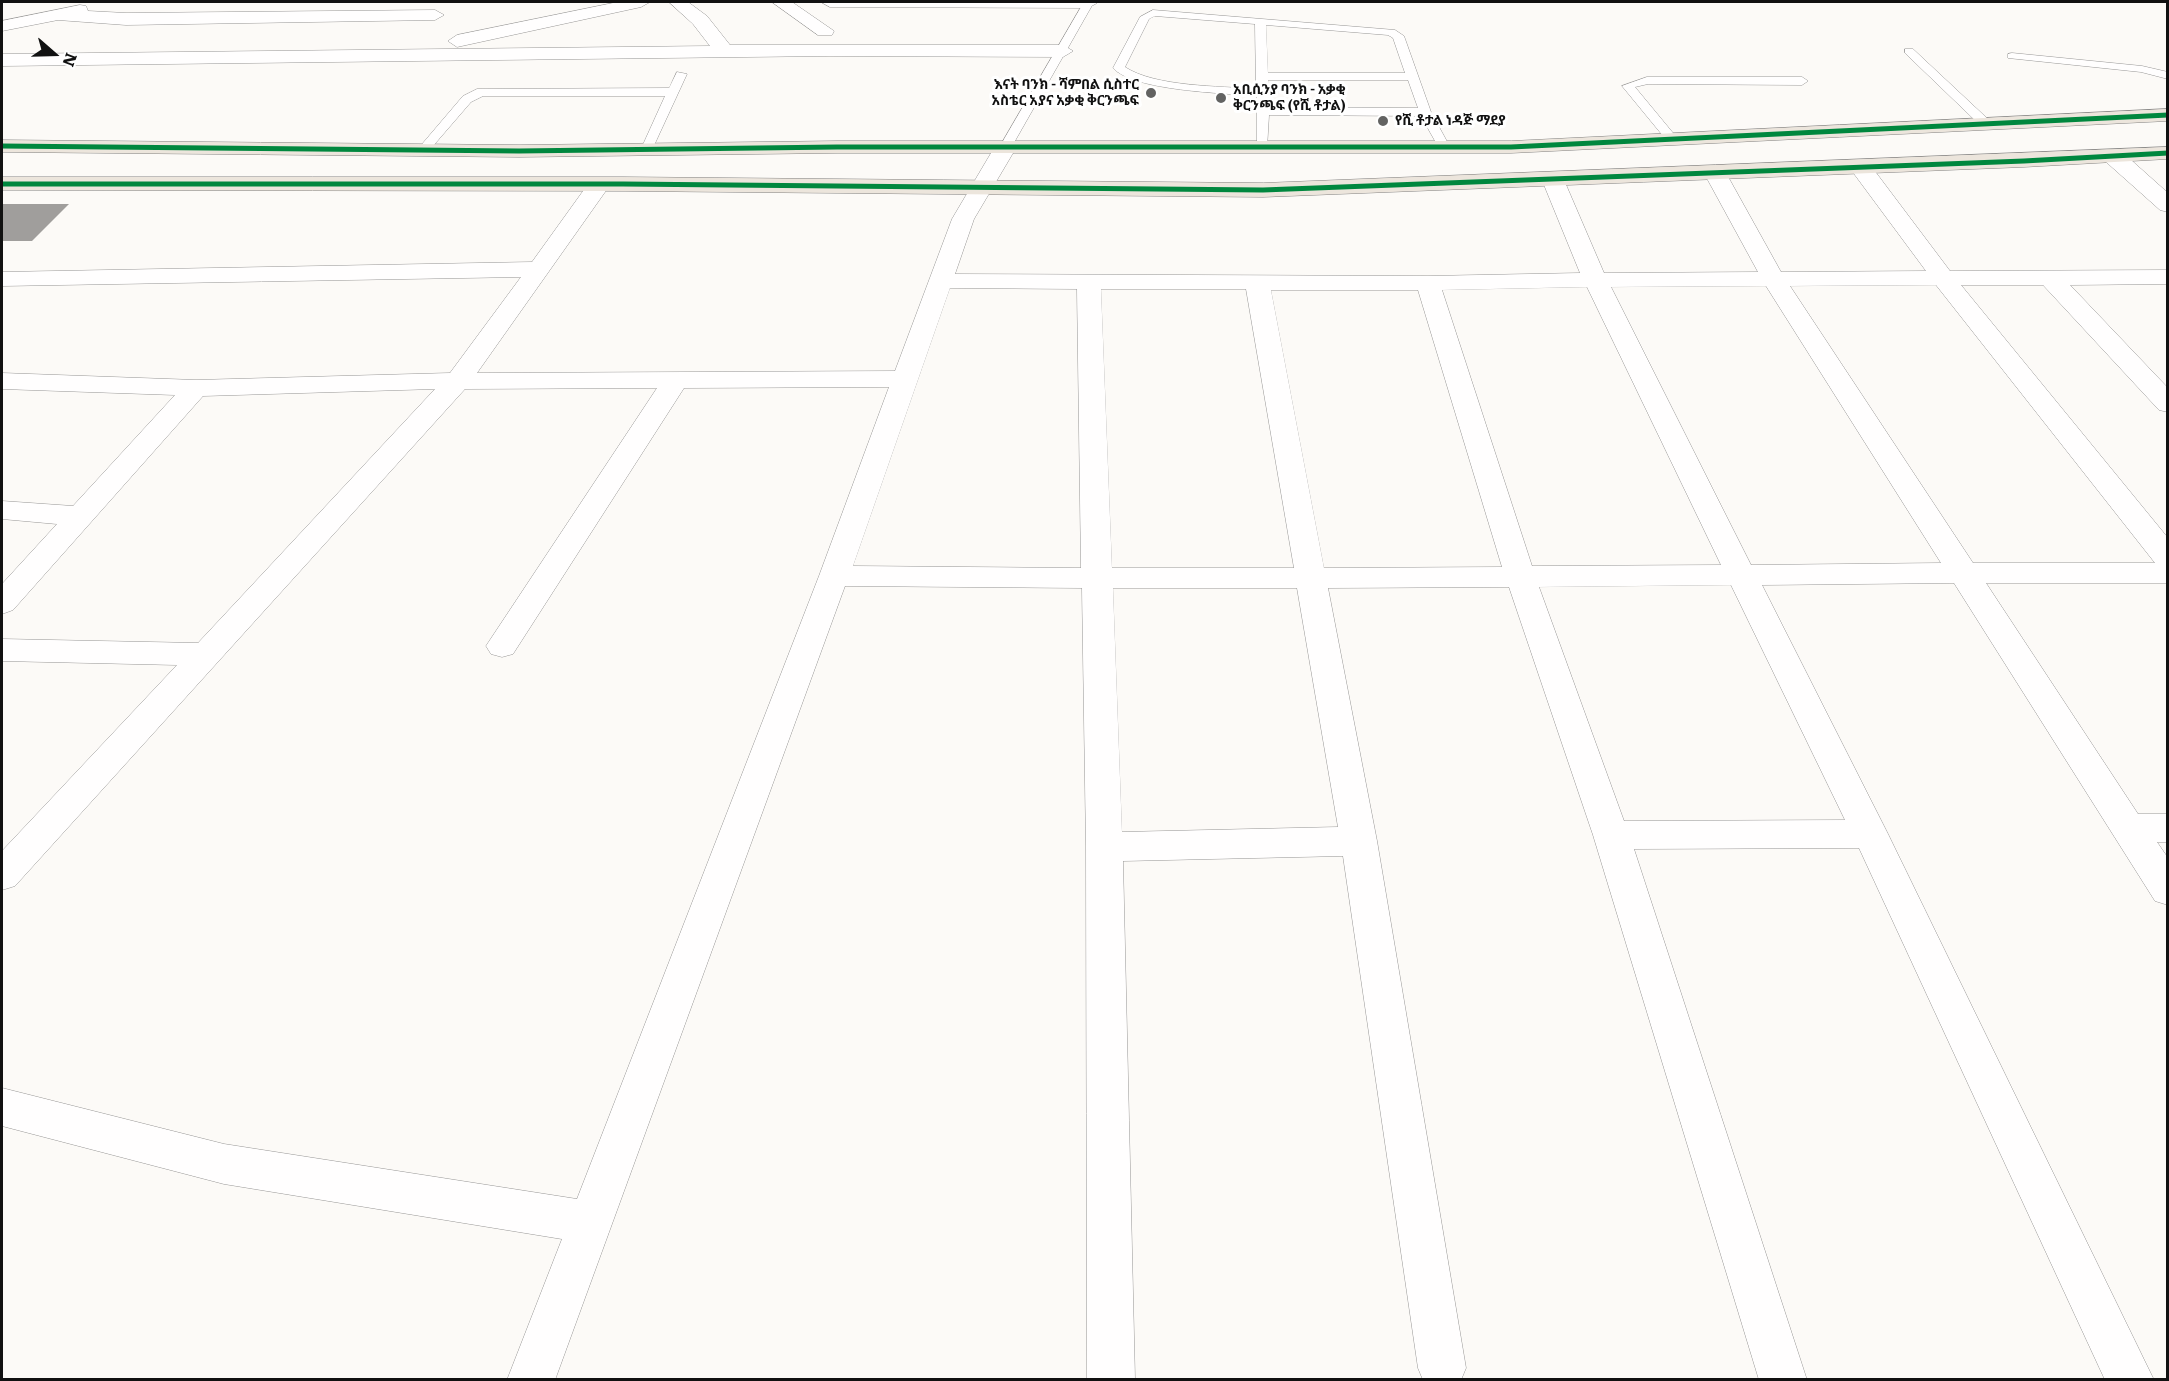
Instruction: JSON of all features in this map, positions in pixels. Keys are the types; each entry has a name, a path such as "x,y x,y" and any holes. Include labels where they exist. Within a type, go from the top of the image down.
{"main road":[{"path":"2,146 423,150 1511,147 2168,115"},
{"path":"2,184 599,185 1263,190 1553,180 2168,153"}],"street":[{"path":"3,25 123,2"},
{"path":"460,49 641,2"},
{"path":"678,2 700,20 725,52"},
{"path":"781,2 825,31"},
{"path":"828,50 825,31 830,2 942,2"},
{"path":"950,2 1088,2"},
{"path":"59,15 126,19 430,8 460,49"},
{"path":"3,25 14,38 24,59"},
{"path":"2,60 460,49 725,52 1063,51"},
{"path":"8,80 24,59"},
{"path":"531,1380 834,576 963,219 1005,148"},
{"path":"2113,156 2168,206"},
{"path":"1860,167 1943,278 2168,559"},
{"path":"1715,173 1774,280 2168,890"},
{"path":"1553,180 1595,279 1870,834 2130,1380"},
{"path":"2,876 204,654 458,381 599,185"},
{"path":"2,279 540,269"},
{"path":"941,281 1428,283 1595,279 2168,277"},
{"path":"2050,278 2168,404"},
{"path":"1089,282 1095,580 1104,847 1111,1380"},
{"path":"1257,282 1359,841 1442,1368"},
{"path":"1428,283 1520,575 1611,836 1783,1380"},
{"path":"2,381 196,388 677,378 907,379"},
{"path":"501,646 677,378"},
{"path":"2,603 196,388"},
{"path":"2,510 80,516"},
{"path":"834,576 1095,580 1963,572 2168,573"},
{"path":"2,650 204,654"},
{"path":"2128,828 2168,828"},
{"path":"1611,836 1870,834"},
{"path":"1104,847 1359,841"},
{"path":"2,1107 224,1164 589,1222"}],"lane":[{"path":"1005,148 1063,51 1088,2"},
{"path":"1261,93 1147,80 1123,74 1119,69 1145,17 1162,12 1209,12 1260,21 1392,32 1398,36 1425,112 1444,147"},
{"path":"1260,21 1263,111 1261,148"},
{"path":"1909,51 1986,124"},
{"path":"2012,56 2142,69 2168,76"},
{"path":"647,149 681,74"},
{"path":"1261,77 1412,76"},
{"path":"1672,139 1628,86 1647,80 1802,81"},
{"path":"423,150 468,99 481,92 673,92"},
{"path":"1263,111 1425,112"}],"building":[{"path":"2,204 69,204 32,241 2,241"}],"cycle path":[{"path":"2,146 519,151 837,147 1511,147 2168,115"},
{"path":"2,184 623,184 1263,190 2024,161 2168,153"}],"place":[{"name":"እናት ባንክ - ሻምበል ሲስተር አስቴር አያና አቃቂ ቅርንጫፍ","path":"1151,93"},
{"name":"አቢሲንያ ባንክ - አቃቂ ቅርንጫፍ (የሺ ቶታል)","path":"1221,98"},
{"name":"የሺ ቶታል ነዳጅ ማደያ","path":"1383,121"}]}
